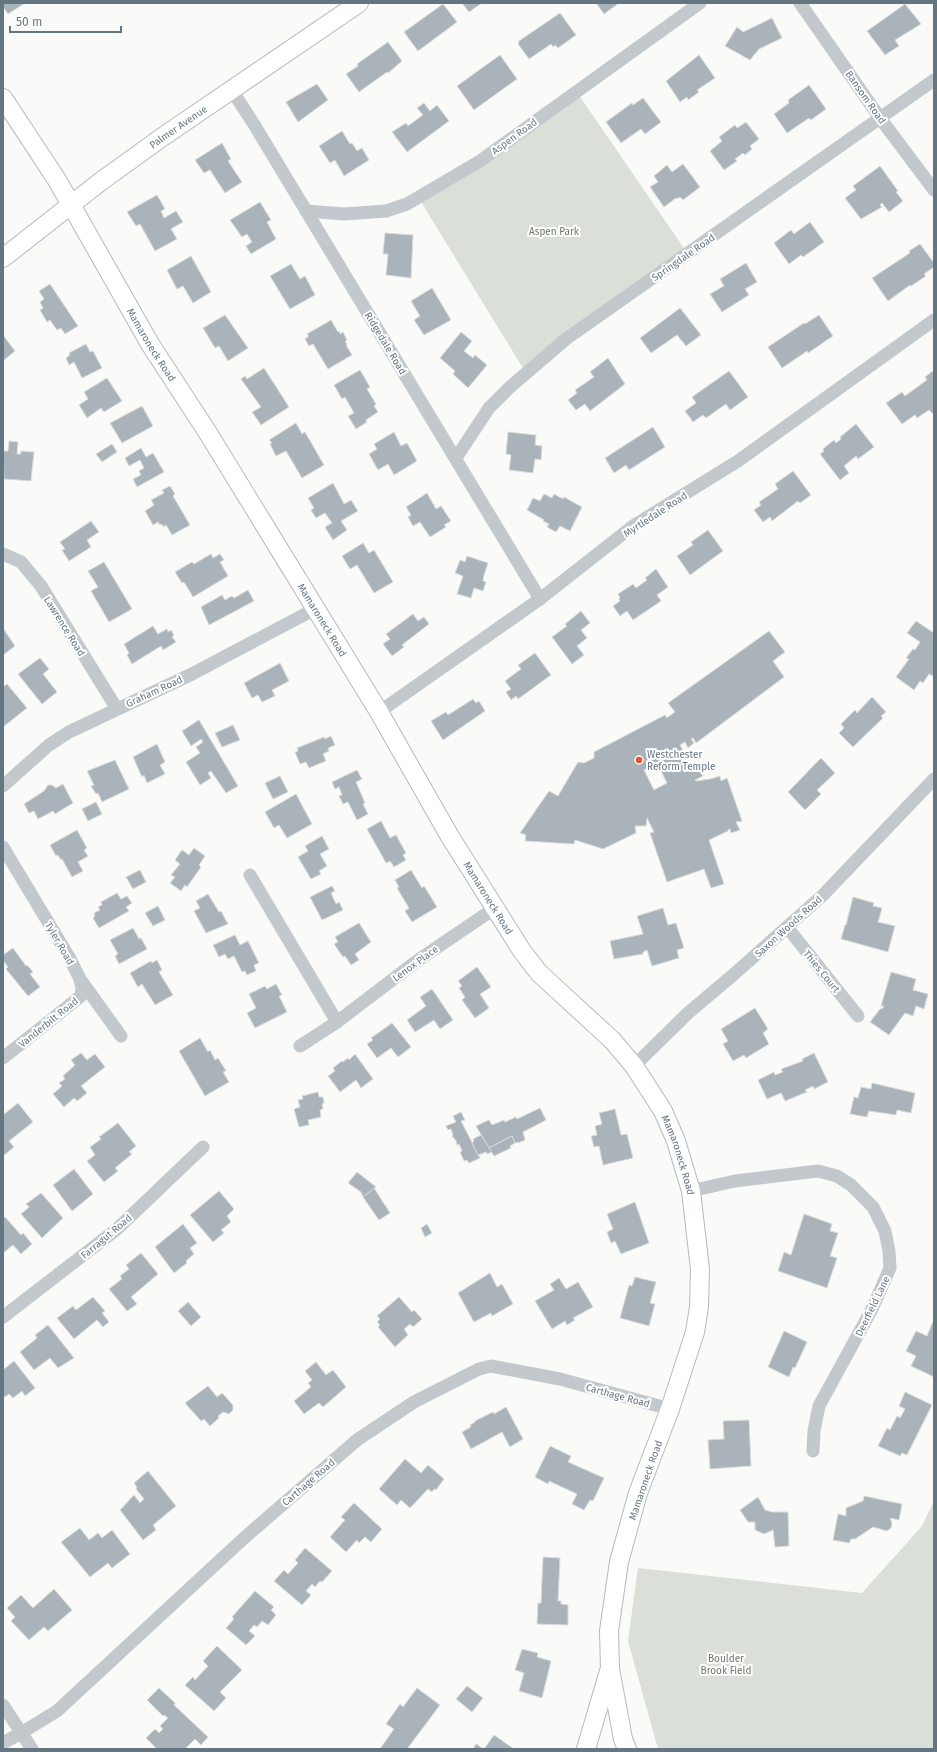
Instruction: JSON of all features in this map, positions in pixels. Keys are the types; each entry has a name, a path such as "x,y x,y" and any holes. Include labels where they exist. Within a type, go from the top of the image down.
{"street":[{"name":"Palmer Avenue","path":"3,258 155,142 359,3"},
{"name":"Aspen Road","path":"306,211 344,214 365,213 386,211 407,204 480,161 700,3"},
{"name":"Bansom Road","path":"800,3 880,118 934,190"},
{"name":"Springdale Road","path":"456,458 489,408 510,387 566,339 934,80"},
{"name":"Ridgedale Road","path":"231,89 255,126 540,599"},
{"name":"Mamaroneck Road","path":"3,98 57,180 150,344 208,433 379,712 449,835 522,951 539,973 612,1040 634,1066 663,1111 676,1141 691,1191 700,1269 699,1307 696,1332 670,1409 638,1493 619,1562 609,1631 610,1668 623,1739 627,1749"},
{"name":"Myrtledale Road","path":"379,712 540,599 633,526 738,462 934,320"},
{"name":"Lawrence Road","path":"3,554 21,562 41,586 117,709"},
{"name":"Graham Road","path":"3,786 49,745 68,732 192,674 315,609"},
{"name":"Saxon Woods Road","path":"634,1066 688,1013 733,976 823,895 934,779"},
{"name":"Tyler Road","path":"3,848 69,957 80,979 122,1036"},
{"path":"250,875 337,1022"},
{"name":"Lenox Place","path":"300,1046 337,1022 417,961 495,908"},
{"name":"Thies Court","path":"787,927 858,1016"},
{"name":"Vanderbilt Road","path":"3,1058 81,996 82,988 80,979"},
{"name":"Farragut Road","path":"3,1317 117,1229 203,1147"},
{"name":"Deerfield Lane","path":"691,1191 735,1181 818,1171 837,1176 851,1185 873,1207 884,1231 889,1251 890,1268 872,1309 819,1406 814,1431 813,1451"},
{"name":"Carthage Road","path":"3,1743 22,1733 56,1711 243,1539 357,1440 414,1402 479,1369 491,1366 560,1379 670,1409"},
{"path":"586,1749 610,1668"},
{"path":"3,1705 32,1749"}],"green space":[{"name":"Aspen Park","path":"576,91 688,254 526,373 418,197"},
{"name":"Boulder Brook Field","path":"934,1501 934,1749 658,1749 628,1641 638,1568 862,1593 922,1526"}],"building":[{"path":"3,3 25,3 8,14 3,7"},
{"path":"462,3 482,3 469,12"},
{"path":"596,3 619,3 604,14"},
{"path":"443,4 457,22 418,51 404,32"},
{"path":"905,4 921,24 895,40 899,46 885,55 867,31"},
{"path":"560,13 576,35 558,48 555,45 553,47 551,44 529,59 518,44 519,41"},
{"path":"772,18 782,38 759,49 750,60 725,46 737,27 743,32"},
{"path":"388,42 402,61 388,73 387,72 359,92 346,74 358,66 357,64"},
{"path":"500,55 517,79 474,110 457,86"},
{"path":"699,55 715,78 697,90 699,92 688,100 687,97 680,102 666,81"},
{"path":"317,84 328,100 298,122 286,102"},
{"path":"809,85 826,109 811,120 809,118 787,133 774,114 789,103 788,100"},
{"path":"643,98 661,122 645,134 641,129 621,143 606,122 632,103 633,105"},
{"path":"424,103 430,111 437,105 449,121 407,152 392,132 406,123 408,126 423,115 417,108"},
{"path":"746,122 759,139 750,146 752,149 745,155 743,153 735,159 737,161 724,170 710,151 722,141 719,137 735,125 737,128"},
{"path":"342,131 350,144 352,143 357,151 362,148 369,160 344,176 335,160 330,163 319,146"},
{"path":"222,143 231,159 228,161 242,182 225,193 210,170 204,173 195,160"},
{"path":"683,164 700,187 683,200 680,197 677,199 676,198 664,207 650,187 658,182 654,176 667,165 672,172"},
{"path":"880,166 898,191 896,192 903,201 889,212 882,203 880,205 882,207 861,219 845,198 856,190 853,186"},
{"path":"157,195 165,209 161,211 164,218 176,211 183,222 171,229 177,239 155,251 140,224 136,226 127,212"},
{"path":"260,202 271,220 267,222 276,239 251,254 246,246 252,242 247,234 242,237 230,220"},
{"path":"810,222 824,242 803,257 801,255 789,264 774,243 791,230 794,234"},
{"path":"385,233 413,235 411,278 386,275 388,254 383,254"},
{"path":"920,244 934,263 934,267 924,274 926,276 911,286 910,285 888,301 872,278 910,253 909,251"},
{"path":"191,256 211,292 193,303 183,286 177,289 167,270"},
{"path":"746,263 757,282 745,289 749,295 722,312 710,294 724,286 720,279"},
{"path":"291,264 300,279 305,276 315,295 290,309 270,276"},
{"path":"50,284 78,326 65,334 61,328 57,330 50,320 47,322 40,310 43,308 40,302 44,299 39,291"},
{"path":"432,288 451,320 424,335 414,320 420,316 411,301"},
{"path":"680,308 701,335 686,346 677,335 651,353 640,338"},
{"path":"225,315 248,348 228,361 219,346 215,348 203,328"},
{"path":"819,315 833,336 782,368 768,347"},
{"path":"331,320 340,334 343,332 347,340 345,342 347,344 346,345 352,355 328,369 313,344 309,346 305,339 309,336 307,334"},
{"path":"461,332 472,341 464,351 473,358 475,355 487,365 468,388 453,374 455,371 440,358"},
{"path":"3,335 15,351 3,361"},
{"path":"86,344 90,352 93,351 102,368 82,378 74,362 69,365 66,358 70,355 69,353"},
{"path":"608,358 625,384 590,411 585,404 576,410 568,400 577,393 575,390 594,377 590,372"},
{"path":"264,368 289,407 261,425 252,412 261,407 241,379 245,376 247,379"},
{"path":"360,370 370,387 367,389 376,404 374,406 378,412 356,429 348,416 354,413 345,397 342,399 334,385"},
{"path":"934,370 934,415 929,410 917,418 915,415 902,424 886,403 902,392 905,396 927,380 925,377"},
{"path":"729,371 748,397 730,410 726,404 706,418 703,415 693,422 685,411 696,403 692,397"},
{"path":"107,378 122,401 104,412 101,408 87,418 79,405 88,399 84,392"},
{"path":"142,406 153,426 122,443 110,423"},
{"path":"296,423 302,434 305,432 324,465 302,478 286,451 276,456 270,444 272,443 269,440"},
{"path":"856,424 874,447 858,459 856,456 844,466 849,473 840,480 820,454 824,451 823,449 834,440 836,443 841,439 840,437"},
{"path":"653,427 665,447 629,470 626,465 614,473 605,458"},
{"path":"394,432 401,446 407,443 417,461 394,475 388,464 378,470 369,454 377,449 374,444"},
{"path":"508,432 536,435 535,445 542,446 541,460 535,459 533,473 509,470 511,455 506,454"},
{"path":"9,441 18,442 17,454 21,454 21,451 34,452 31,481 4,479 3,451 8,451"},
{"path":"112,444 117,452 102,462 96,454"},
{"path":"141,448 146,457 153,453 164,472 137,487 133,479 141,475 139,471 144,468 140,460 129,466 125,458"},
{"path":"793,471 811,495 800,503 798,501 772,521 770,517 763,522 754,510 761,505 759,502 778,489 775,484"},
{"path":"333,483 344,504 351,500 358,511 341,521 347,530 333,540 325,527 332,523 325,513 316,518 311,510 314,508 308,498"},
{"path":"170,486 175,494 173,496 190,525 172,535 166,525 163,527 162,524 160,525 158,522 153,525 145,511 154,505 151,500 164,493 162,490"},
{"path":"427,493 436,509 441,506 451,521 444,525 446,527 430,537 420,522 413,526 408,517 411,515 406,507"},
{"path":"544,494 552,498 554,494 563,499 564,497 582,507 570,531 560,526 556,532 547,527 549,524 543,521 544,520 527,510 533,498 540,501"},
{"path":"91,521 99,532 87,540 91,547 69,561 62,550 65,549 60,542"},
{"path":"708,530 723,551 690,575 677,556 693,545 691,542"},
{"path":"363,543 369,553 374,550 393,582 374,593 357,565 350,569 342,556"},
{"path":"211,554 213,558 220,554 224,560 220,562 228,576 193,597 184,582 182,583 175,572 192,562 194,564"},
{"path":"467,556 488,563 484,575 483,581 486,582 483,591 474,588 471,598 457,594 463,576 455,573 460,560 465,562"},
{"path":"104,562 132,609 109,622 91,591 98,587 88,571"},
{"path":"656,569 668,587 657,595 661,601 633,620 627,611 620,616 613,606 620,601 618,594 633,584 636,588 647,580 645,578"},
{"path":"248,590 254,601 209,625 201,607 222,595 225,600 232,596 234,598"},
{"path":"581,611 590,623 581,630 587,638 577,646 584,655 572,664 552,637 567,626 565,624"},
{"path":"413,614 418,621 424,617 429,624 402,645 404,647 392,656 383,644 390,639 386,634"},
{"path":"916,621 934,633 934,674 933,676 929,674 923,683 920,681 914,690 896,677 909,659 906,658 913,649 915,650 920,642 907,633"},
{"path":"153,626 158,634 167,629 168,632 171,630 174,635 172,637 176,642 163,650 161,646 132,664 127,655 129,653 124,644"},
{"path":"3,628 15,646 3,655"},
{"name":"Westchester Reform Temple","path":"769,631 785,652 773,661 784,677 696,743 693,738 691,739 694,743 688,748 685,742 680,745 693,769 698,767 703,776 695,780 696,781 720,776 721,781 727,778 742,821 736,822 740,830 731,833 730,829 709,840 724,884 711,888 704,869 667,882 650,833 654,832 647,818 646,826 635,826 636,833 603,849 575,840 574,844 525,841 526,835 520,833 549,791 558,796 578,762 584,763 594,758 594,752 665,715 667,718 675,712 668,703","holes":["657,763 667,783 654,790 644,770"]},
{"path":"535,653 551,675 518,699 516,696 511,700 506,692 511,689 505,681 521,669 518,665"},
{"path":"40,658 49,669 43,674 57,692 42,704 18,674"},
{"path":"280,663 289,681 272,690 275,696 262,702 258,695 252,698 244,683"},
{"path":"7,684 27,708 3,727 3,687"},
{"path":"872,697 886,712 881,716 883,718 853,747 839,733 844,728 841,724 855,710 857,713"},
{"path":"473,699 476,703 479,701 485,711 443,740 431,721 446,712 448,715"},
{"path":"199,720 238,786 226,793 211,771 208,773 211,778 200,785 186,762 200,753 196,747 203,742 201,739 191,746 182,731"},
{"path":"233,725 240,740 222,747 215,733"},
{"path":"331,736 335,745 328,748 329,751 323,754 326,761 309,768 306,762 300,764 295,752 298,751 297,748 324,737 325,739"},
{"path":"157,744 165,762 160,765 165,774 147,783 144,775 142,777 133,757"},
{"path":"821,758 835,773 817,790 821,794 805,810 788,792"},
{"path":"115,760 129,789 102,802 98,793 96,794 91,786 94,785 87,771"},
{"path":"357,770 362,779 356,782 368,814 357,820 348,802 343,804 339,796 342,795 339,787 335,789 332,782"},
{"path":"280,776 288,792 273,799 265,783"},
{"path":"63,784 73,803 55,814 53,811 38,819 34,811 29,813 24,804 44,791 48,785 52,785 56,788"},
{"path":"296,794 312,824 287,838 279,825 274,828 265,812"},
{"path":"96,802 102,814 88,821 82,809"},
{"path":"381,821 390,838 396,835 406,853 403,855 406,860 394,867 390,861 386,863 367,829"},
{"path":"77,830 87,848 84,850 88,856 78,862 83,871 72,877 62,859 61,860 58,855 56,856 50,845"},
{"path":"322,836 329,849 320,854 327,866 319,871 321,874 311,879 298,857 308,851 305,846"},
{"path":"194,848 205,856 199,865 201,867 187,887 185,885 181,891 170,883 175,877 171,875 180,864 175,860 182,850 189,855"},
{"path":"140,870 146,882 133,889 126,877"},
{"path":"411,870 422,888 424,886 437,907 412,922 405,911 409,908 397,888 399,887 395,880"},
{"path":"332,886 335,891 331,893 336,904 339,902 343,910 322,920 310,897"},
{"path":"117,893 121,899 127,896 132,903 126,907 129,911 99,928 93,918 95,916 94,913 100,910 98,907 102,905 101,902"},
{"path":"208,894 219,912 221,911 228,924 206,933 194,911 200,908 196,901"},
{"path":"853,897 874,903 873,906 882,908 878,922 895,926 888,952 841,939"},
{"path":"158,906 165,920 153,926 145,913"},
{"path":"663,908 668,925 676,923 684,948 677,950 679,958 652,966 647,950 643,952 643,954 614,959 610,941 643,934 637,916"},
{"path":"359,923 371,942 355,954 359,960 351,965 334,944 338,942 335,937"},
{"path":"133,928 147,949 119,964 115,956 118,954 110,940"},
{"path":"235,935 240,945 248,941 259,963 254,965 256,971 247,975 245,971 242,972 234,956 228,959 225,954 219,957 213,945"},
{"path":"13,948 26,966 27,965 33,972 30,974 40,987 28,996 6,969 8,967 3,960 3,955"},
{"path":"157,960 162,970 159,972 173,995 155,1005 142,984 138,987 130,973 151,961 152,963"},
{"path":"477,967 491,987 480,994 489,1008 475,1018 462,1000 465,997 459,988 462,986 458,981"},
{"path":"891,972 916,979 913,990 928,994 924,1009 916,1006 913,1016 905,1013 889,1035 870,1022 884,1006 881,1006"},
{"path":"276,984 282,995 279,996 287,1012 255,1028 247,1013 256,1008 249,994 265,986 267,989"},
{"path":"432,989 453,1020 440,1029 434,1020 415,1032 407,1020 426,1006 420,997"},
{"path":"755,1008 768,1029 763,1033 769,1044 746,1058 744,1055 733,1061 723,1044 728,1041 721,1029"},
{"path":"392,1023 411,1047 398,1057 391,1048 377,1058 367,1044 373,1040 371,1038"},
{"path":"200,1038 208,1052 210,1050 215,1060 218,1058 226,1071 223,1072 229,1082 205,1096 179,1051"},
{"path":"81,1053 87,1060 95,1054 105,1067 81,1086 87,1093 77,1101 74,1098 64,1107 53,1094 62,1086 59,1083 65,1079 63,1076 75,1065 71,1060"},
{"path":"814,1053 828,1082 814,1089 813,1086 805,1090 807,1092 785,1101 781,1093 767,1099 758,1080 774,1072 775,1075 783,1072 781,1069 803,1061 802,1059"},
{"path":"355,1054 373,1079 361,1088 356,1080 340,1092 328,1076 335,1071 333,1068 348,1058 349,1060"},
{"path":"872,1083 915,1093 911,1113 897,1110 896,1115 869,1111 867,1117 850,1114 854,1097 858,1098 861,1087 871,1089"},
{"path":"318,1092 319,1097 323,1097 324,1103 322,1104 323,1109 320,1110 321,1117 308,1120 309,1125 299,1127 294,1109 300,1107 298,1100 303,1099 302,1096"},
{"path":"18,1103 33,1122 9,1141 14,1147 3,1156 3,1115"},
{"path":"540,1108 546,1120 523,1132 525,1140 518,1143 515,1143 512,1136 489,1148 476,1126 489,1120 492,1125 504,1120 505,1122 516,1117 517,1119"},
{"path":"615,1109 621,1135 627,1134 633,1158 603,1165 599,1146 594,1147 591,1136 597,1135 595,1126 602,1124 599,1113"},
{"path":"461,1112 465,1120 461,1121 480,1158 469,1163 467,1160 464,1161 460,1152 462,1151 459,1144 457,1145 457,1142 452,1136 451,1129 448,1130 446,1126 456,1122 453,1116"},
{"path":"118,1123 136,1146 129,1152 132,1154 115,1168 118,1171 104,1182 87,1161 95,1155 90,1147 101,1139 99,1137"},
{"path":"481,1135 492,1152 487,1154 486,1152 478,1155 472,1143 474,1141 473,1139"},
{"path":"512,1136 515,1143 510,1146 511,1148 494,1156 489,1148"},
{"path":"74,1169 93,1194 72,1211 53,1185"},
{"path":"357,1172 376,1187 363,1197 361,1192 348,1183"},
{"path":"374,1188 390,1213 379,1220 363,1197"},
{"path":"219,1191 234,1209 227,1216 231,1222 221,1230 224,1233 213,1242 190,1215"},
{"path":"41,1193 63,1218 42,1238 21,1214 29,1207 26,1204"},
{"path":"635,1202 649,1243 621,1254 615,1241 611,1243 607,1232 613,1229 607,1214"},
{"path":"804,1214 832,1224 830,1231 838,1233 830,1256 837,1258 827,1288 778,1271 784,1252 791,1255"},
{"path":"5,1217 21,1235 23,1233 32,1244 21,1254 13,1245 3,1253 3,1218"},
{"path":"183,1224 197,1243 190,1248 194,1254 186,1261 187,1263 174,1273 155,1247"},
{"path":"427,1224 432,1233 425,1237 421,1228"},
{"path":"141,1253 158,1274 131,1297 137,1304 127,1311 109,1289 122,1279 120,1276 129,1269 126,1265"},
{"path":"490,1273 497,1287 502,1284 513,1304 492,1316 491,1313 474,1322 458,1293"},
{"path":"635,1277 656,1282 650,1303 655,1304 649,1326 620,1318 629,1285 632,1286"},
{"path":"559,1278 566,1289 578,1282 593,1307 573,1318 575,1320 567,1325 565,1321 552,1329 535,1301 554,1290 550,1284"},
{"path":"93,1297 105,1311 102,1313 109,1322 103,1327 97,1320 74,1339 57,1318 73,1306 76,1310"},
{"path":"399,1297 412,1312 414,1310 422,1319 413,1327 410,1324 404,1329 408,1335 395,1347 378,1327 380,1325 377,1322 380,1319 377,1316"},
{"path":"188,1302 201,1317 191,1326 178,1311"},
{"path":"934,1319 934,1377 911,1366 916,1356 906,1351 916,1331 927,1336"},
{"path":"48,1325 74,1358 58,1368 50,1358 34,1370 20,1352 37,1338 35,1335"},
{"path":"784,1331 807,1342 795,1368 793,1367 789,1377 768,1367"},
{"path":"14,1361 35,1388 25,1396 22,1391 13,1398 9,1394 5,1397 3,1395 3,1370"},
{"path":"316,1362 326,1375 333,1370 346,1387 323,1407 319,1403 304,1414 294,1401 311,1387 308,1383 312,1380 305,1371"},
{"path":"208,1386 217,1397 222,1393 233,1405 233,1410 229,1414 223,1412 210,1426 204,1419 201,1421 185,1403"},
{"path":"905,1392 932,1405 907,1455 902,1453 900,1456 878,1446 887,1428 890,1430 897,1416 900,1418 905,1409 899,1406"},
{"path":"506,1407 523,1439 510,1447 502,1432 471,1449 462,1432 471,1427 470,1425 475,1421 493,1412 494,1414"},
{"path":"749,1420 751,1466 710,1469 708,1440 724,1439 723,1421"},
{"path":"550,1446 571,1456 568,1462 604,1478 593,1501 590,1500 584,1510 572,1504 577,1494 549,1481 548,1484 535,1477"},
{"path":"405,1459 421,1473 428,1465 444,1479 436,1490 434,1489 432,1492 428,1489 410,1508 401,1500 397,1505 379,1489"},
{"path":"148,1471 176,1506 153,1525 156,1530 143,1540 120,1510 134,1495 140,1503 144,1499 136,1489 137,1487 134,1483"},
{"path":"864,1496 902,1504 899,1520 890,1518 892,1523 891,1528 887,1531 873,1527 855,1539 851,1539 849,1543 833,1540 838,1514 846,1516 846,1508 863,1501"},
{"path":"758,1497 765,1510 772,1512 788,1512 789,1546 775,1547 773,1530 764,1534 755,1530 755,1522 748,1522 740,1510"},
{"path":"354,1503 382,1529 371,1542 365,1537 359,1543 357,1540 346,1552 330,1537 345,1520 341,1517"},
{"path":"80,1528 89,1540 98,1533 102,1538 112,1530 130,1554 112,1568 108,1563 90,1577 61,1542"},
{"path":"305,1548 332,1571 315,1587 312,1584 306,1591 311,1595 302,1605 274,1581 284,1570 288,1574 298,1563 295,1560"},
{"path":"543,1557 560,1558 558,1601 561,1601 561,1604 568,1605 568,1625 537,1624 538,1603 541,1603"},
{"path":"54,1589 72,1610 48,1631 44,1627 29,1640 11,1621 15,1617 7,1608 21,1595 33,1608"},
{"path":"255,1591 274,1607 271,1610 276,1615 268,1625 262,1621 257,1627 254,1625 249,1631 255,1636 246,1645 226,1628 234,1619 232,1617"},
{"path":"217,1646 242,1670 220,1692 226,1698 214,1711 185,1685 193,1677 195,1680 208,1666 203,1661"},
{"path":"522,1649 538,1653 537,1657 551,1661 542,1698 519,1691 524,1673 515,1670"},
{"path":"467,1686 483,1698 472,1712 456,1699"},
{"path":"159,1688 175,1703 174,1705 208,1737 201,1745 195,1739 186,1748 188,1749 157,1749 146,1738 155,1729 159,1733 163,1729 160,1726 168,1718 164,1715 163,1716 147,1700"},
{"path":"417,1688 440,1705 407,1749 380,1749 394,1729 386,1724 400,1704 403,1707"},
{"path":"494,1735 514,1749 484,1749"},
{"path":"476,1744 484,1749 473,1749"}],"place":[{"name":"Westchester Reform Temple","path":"639,760"}]}
